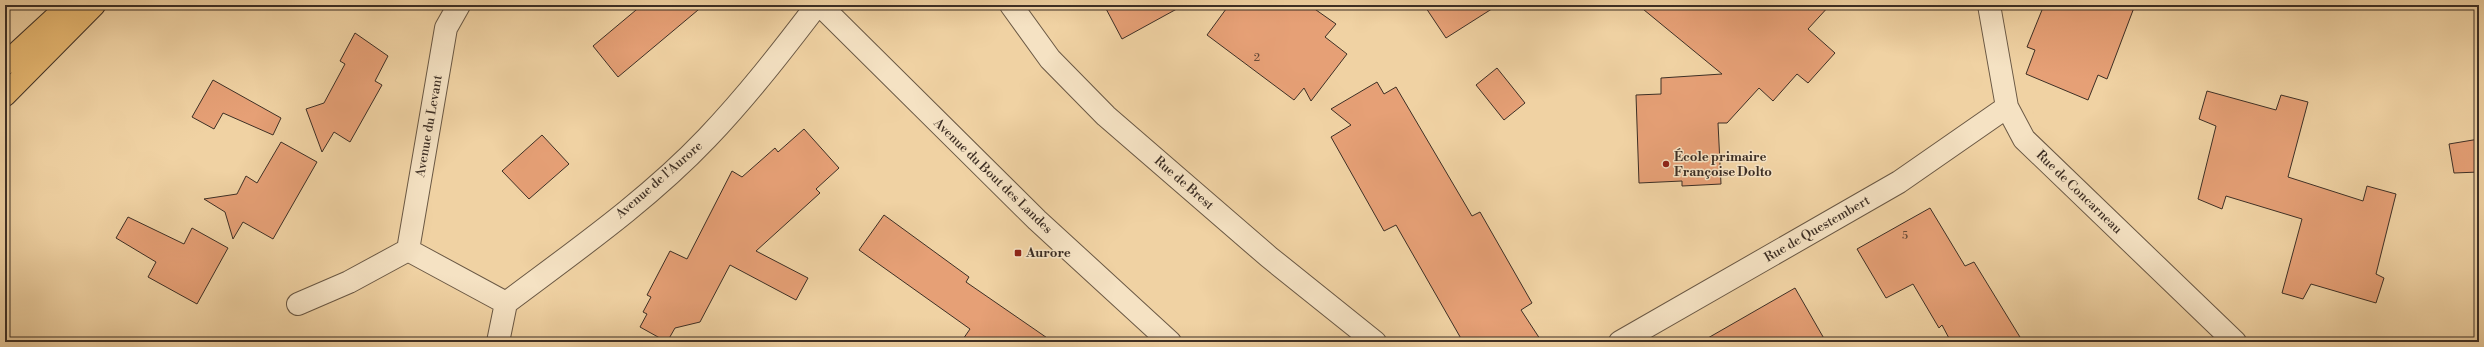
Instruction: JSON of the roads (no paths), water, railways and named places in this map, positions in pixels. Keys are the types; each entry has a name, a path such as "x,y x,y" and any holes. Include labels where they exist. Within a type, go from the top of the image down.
{"highway":[{"path":"5,64 68,5"},
{"path":"5,95 94,5"}],"street":[{"name":"Avenue du Levant","path":"408,250 446,28 459,5"},
{"name":"Avenue de l'Aurore","path":"506,303 641,199 706,139 763,76 817,5"},
{"name":"Avenue du Bout des Landes","path":"820,5 1037,220 1170,342"},
{"name":"Rue de Brest","path":"1011,5 1050,59 1106,116 1269,257 1375,342"},
{"name":"Rue de Concarneau","path":"1989,5 2007,107 2024,139 2235,342"},
{"name":"Rue de Questembert","path":"1620,342 1899,182 2007,107"},
{"path":"298,304 348,282 408,250 506,303 498,342"}],"place":[{"name":"École primaire Françoise Dolto","path":"1666,164"},
{"name":"Aurore","path":"1018,253"}]}
